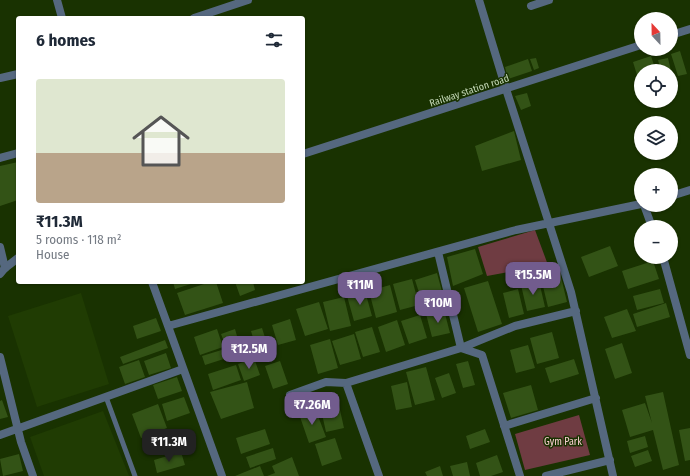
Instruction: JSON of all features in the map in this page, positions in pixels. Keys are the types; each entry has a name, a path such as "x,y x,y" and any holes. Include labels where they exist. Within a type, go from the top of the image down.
{"street":[{"path":"57,0 61,16"},
{"path":"200,16 248,0"},
{"path":"479,0 571,292 613,476"},
{"path":"531,6 549,0"},
{"path":"678,33 690,29"},
{"name":"Railway station road","path":"305,153 634,47"},
{"path":"0,78 16,74"},
{"path":"0,158 16,154"},
{"path":"678,194 690,190"},
{"path":"168,326 516,230 634,206"},
{"path":"0,247 2,271"},
{"path":"438,252 461,348"},
{"path":"2,271 16,260"},
{"path":"665,264 690,355"},
{"path":"153,284 222,476"},
{"path":"290,394 326,382 346,383 461,348 516,326 576,311"},
{"path":"461,348 482,355 520,476"},
{"path":"0,357 21,442 33,476"},
{"path":"0,435 183,369"},
{"path":"346,383 379,476"},
{"path":"504,426 596,398"},
{"path":"546,476 610,460"}],"lane":[{"path":"106,397 135,476"}],"shaded area":[{"path":"81,293 109,384 37,407 8,316"},
{"path":"103,411 129,476 44,476 30,437"}],"green space":[{"path":"535,230 548,265 487,276 478,247"},
{"name":"Gym Park","path":"579,415 590,455 525,470 515,434"}],"building":[{"path":"680,51 687,74 678,76 678,64 674,64 672,56 678,56 678,52"},
{"path":"651,56 654,64 634,64 634,65 633,62"},
{"path":"536,58 539,68 534,70 530,59"},
{"path":"668,58 669,64 659,64 658,60"},
{"path":"528,59 532,71 508,79 505,67"},
{"path":"527,93 531,106 521,110 515,96"},
{"path":"514,131 521,160 482,171 475,146"},
{"path":"16,162 16,201 0,206 0,166"},
{"path":"610,246 618,266 589,277 581,257"},
{"path":"475,249 483,274 453,286 447,257"},
{"path":"644,264 654,264 659,279 628,289 622,271"},
{"path":"437,273 444,299 423,305 415,280"},
{"path":"560,273 567,302 548,307 541,278"},
{"path":"412,279 419,305 400,310 393,284"},
{"path":"488,281 502,324 478,332 464,288"},
{"path":"539,281 545,307 527,311 521,285"},
{"path":"174,284 191,284 175,289"},
{"path":"204,284 217,284 223,303 185,315 177,293"},
{"path":"236,284 254,284 255,290 240,296"},
{"path":"390,285 397,312 376,318 369,291"},
{"path":"518,289 524,314 509,318 503,293"},
{"path":"660,289 664,303 637,310 633,296"},
{"path":"365,291 372,316 354,321 347,296"},
{"path":"344,297 351,326 330,331 323,302"},
{"path":"319,302 328,329 305,336 296,309"},
{"path":"666,303 670,317 637,327 633,314"},
{"path":"627,309 636,331 612,338 604,317"},
{"path":"444,310 450,333 432,337 426,314"},
{"path":"420,315 427,338 409,344 401,321"},
{"path":"156,318 161,331 137,339 133,326"},
{"path":"290,319 296,340 278,345 272,325"},
{"path":"397,320 405,345 386,352 378,327"},
{"path":"372,327 380,352 363,357 355,332"},
{"path":"262,328 269,350 258,354 251,331"},
{"path":"217,329 223,347 200,355 194,337"},
{"path":"235,329 239,343 226,347 221,334"},
{"path":"552,332 559,358 537,364 530,338"},
{"path":"354,334 361,359 340,365 332,341"},
{"path":"330,339 338,368 318,374 310,345"},
{"path":"165,340 168,348 123,364 120,357"},
{"path":"622,343 632,373 615,379 605,349"},
{"path":"528,345 535,368 516,373 510,350"},
{"path":"228,348 230,357 205,365 202,356"},
{"path":"166,353 171,368 149,375 144,361"},
{"path":"254,358 260,375 244,381 238,364"},
{"path":"574,359 579,374 550,383 545,368"},
{"path":"139,360 145,377 125,384 119,367"},
{"path":"280,361 288,384 273,389 265,366"},
{"path":"468,361 475,385 463,388 456,364"},
{"path":"236,365 241,380 213,390 208,374"},
{"path":"426,367 435,400 415,405 406,372"},
{"path":"449,373 456,393 442,398 435,378"},
{"path":"177,377 182,391 158,399 153,385"},
{"path":"247,382 254,408 221,419 210,392"},
{"path":"407,382 412,407 396,410 391,386"},
{"path":"531,385 538,410 511,418 503,393"},
{"path":"663,392 679,465 663,470 653,430 630,437 622,410 645,403 652,423 645,396"},
{"path":"184,397 190,413 167,421 162,404"},
{"path":"2,400 8,417 0,419 0,401"},
{"path":"338,401 344,428 326,432 320,405"},
{"path":"158,404 167,428 141,438 132,414"},
{"path":"315,408 326,437 309,443 299,414"},
{"path":"690,428 690,460 685,461 679,430"},
{"path":"265,429 270,444 241,454 236,438"},
{"path":"485,429 490,442 470,449 466,436"},
{"path":"645,436 648,447 630,453 627,441"},
{"path":"335,438 342,459 322,466 315,444"},
{"path":"273,448 276,459 250,468 246,457"},
{"path":"648,450 652,461 635,467 631,456"},
{"path":"181,452 185,465 157,473 154,460"},
{"path":"19,454 23,471 3,476 0,459"},
{"path":"497,455 503,472 491,476 480,476 476,463"},
{"path":"292,457 299,476 267,476 275,473 272,466"},
{"path":"467,462 470,476 453,476 450,466"},
{"path":"260,466 264,476 235,476"},
{"path":"440,466 443,476 427,476 425,472"}]}
